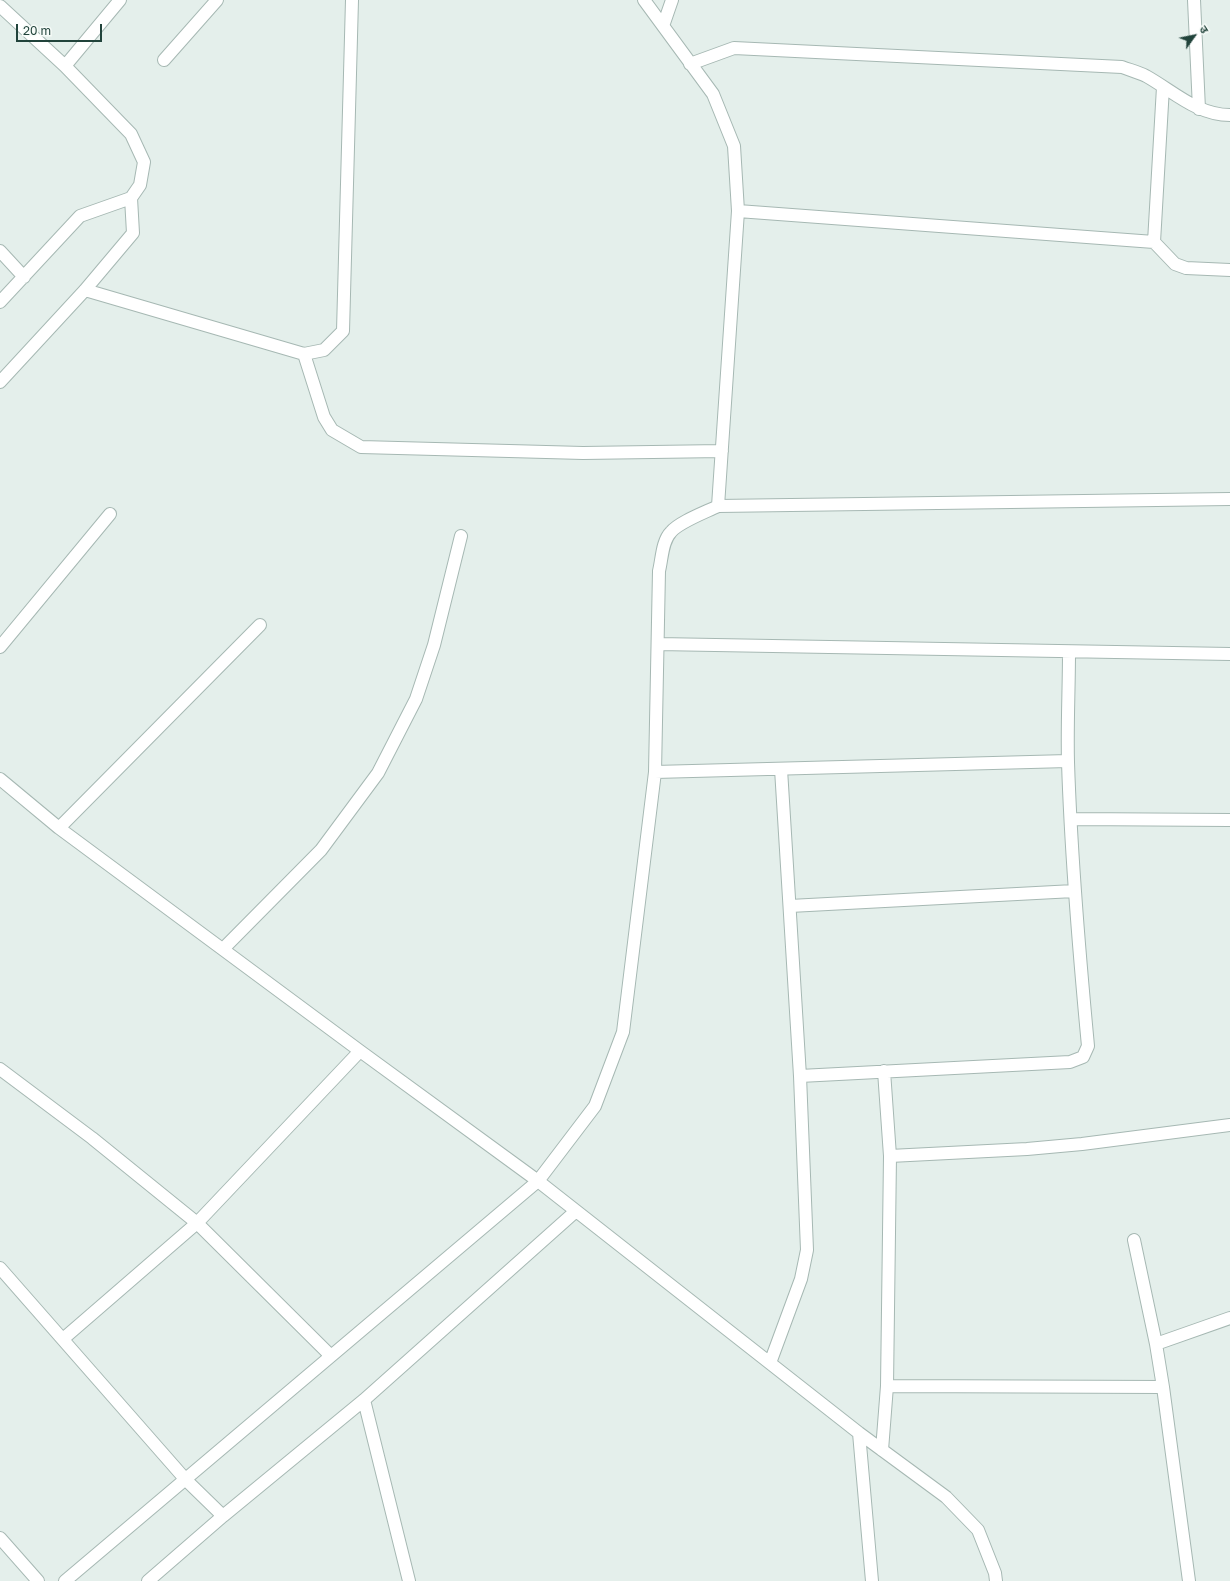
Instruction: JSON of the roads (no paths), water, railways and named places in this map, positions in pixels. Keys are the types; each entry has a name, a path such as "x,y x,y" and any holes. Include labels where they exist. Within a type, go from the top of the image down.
{"street":[{"path":"65,66 120,0"},
{"path":"164,60 217,0"},
{"path":"85,290 304,354 324,350 343,331 352,0"},
{"path":"644,0 713,94 734,146 738,211 718,506"},
{"path":"663,26 672,0"},
{"path":"1194,0 1199,109"},
{"path":"0,6 65,66 131,134 144,162 140,185 131,198 80,216 0,302"},
{"path":"690,64 734,48 1122,67 1144,75 1199,109 1220,115 1230,115"},
{"path":"1154,242 1163,87"},
{"path":"0,382 85,290 133,233 131,198"},
{"path":"738,211 1154,242 1175,264 1186,268 1230,270"},
{"path":"0,251 24,277"},
{"path":"304,354 324,416 332,430 361,447 583,453 722,451"},
{"path":"65,1581 186,1480 330,1355 538,1181 595,1106 623,1032 655,772 659,571 664,546 670,532 679,525 718,506 1230,499"},
{"path":"0,647 110,514"},
{"path":"222,949 322,850 378,773 416,699 434,644 461,536"},
{"path":"59,828 260,625"},
{"path":"658,644 1230,654"},
{"path":"800,1076 1070,1062 1083,1058 1088,1046 1074,891 1068,761 1069,652"},
{"path":"655,772 1068,761"},
{"path":"770,1363 801,1279 807,1250 807,1213 800,1076 781,769"},
{"path":"0,780 59,828 538,1181 859,1433 946,1497 978,1530 995,1573 996,1581"},
{"path":"1071,819 1230,820"},
{"path":"790,906 1074,891"},
{"path":"63,1339 197,1223 360,1051"},
{"path":"0,1070 92,1138 197,1223 330,1355"},
{"path":"882,1450 887,1386 890,1156 884,1072"},
{"path":"890,1156 1043,1147 1230,1125"},
{"path":"148,1581 223,1516 364,1400 576,1211"},
{"path":"1134,1240 1156,1344 1163,1387 1188,1581"},
{"path":"0,1268 186,1480 223,1516"},
{"path":"1156,1344 1230,1318"},
{"path":"887,1386 1163,1387"},
{"path":"364,1400 409,1581"},
{"path":"859,1433 872,1581"},
{"path":"0,1538 38,1581"}]}
